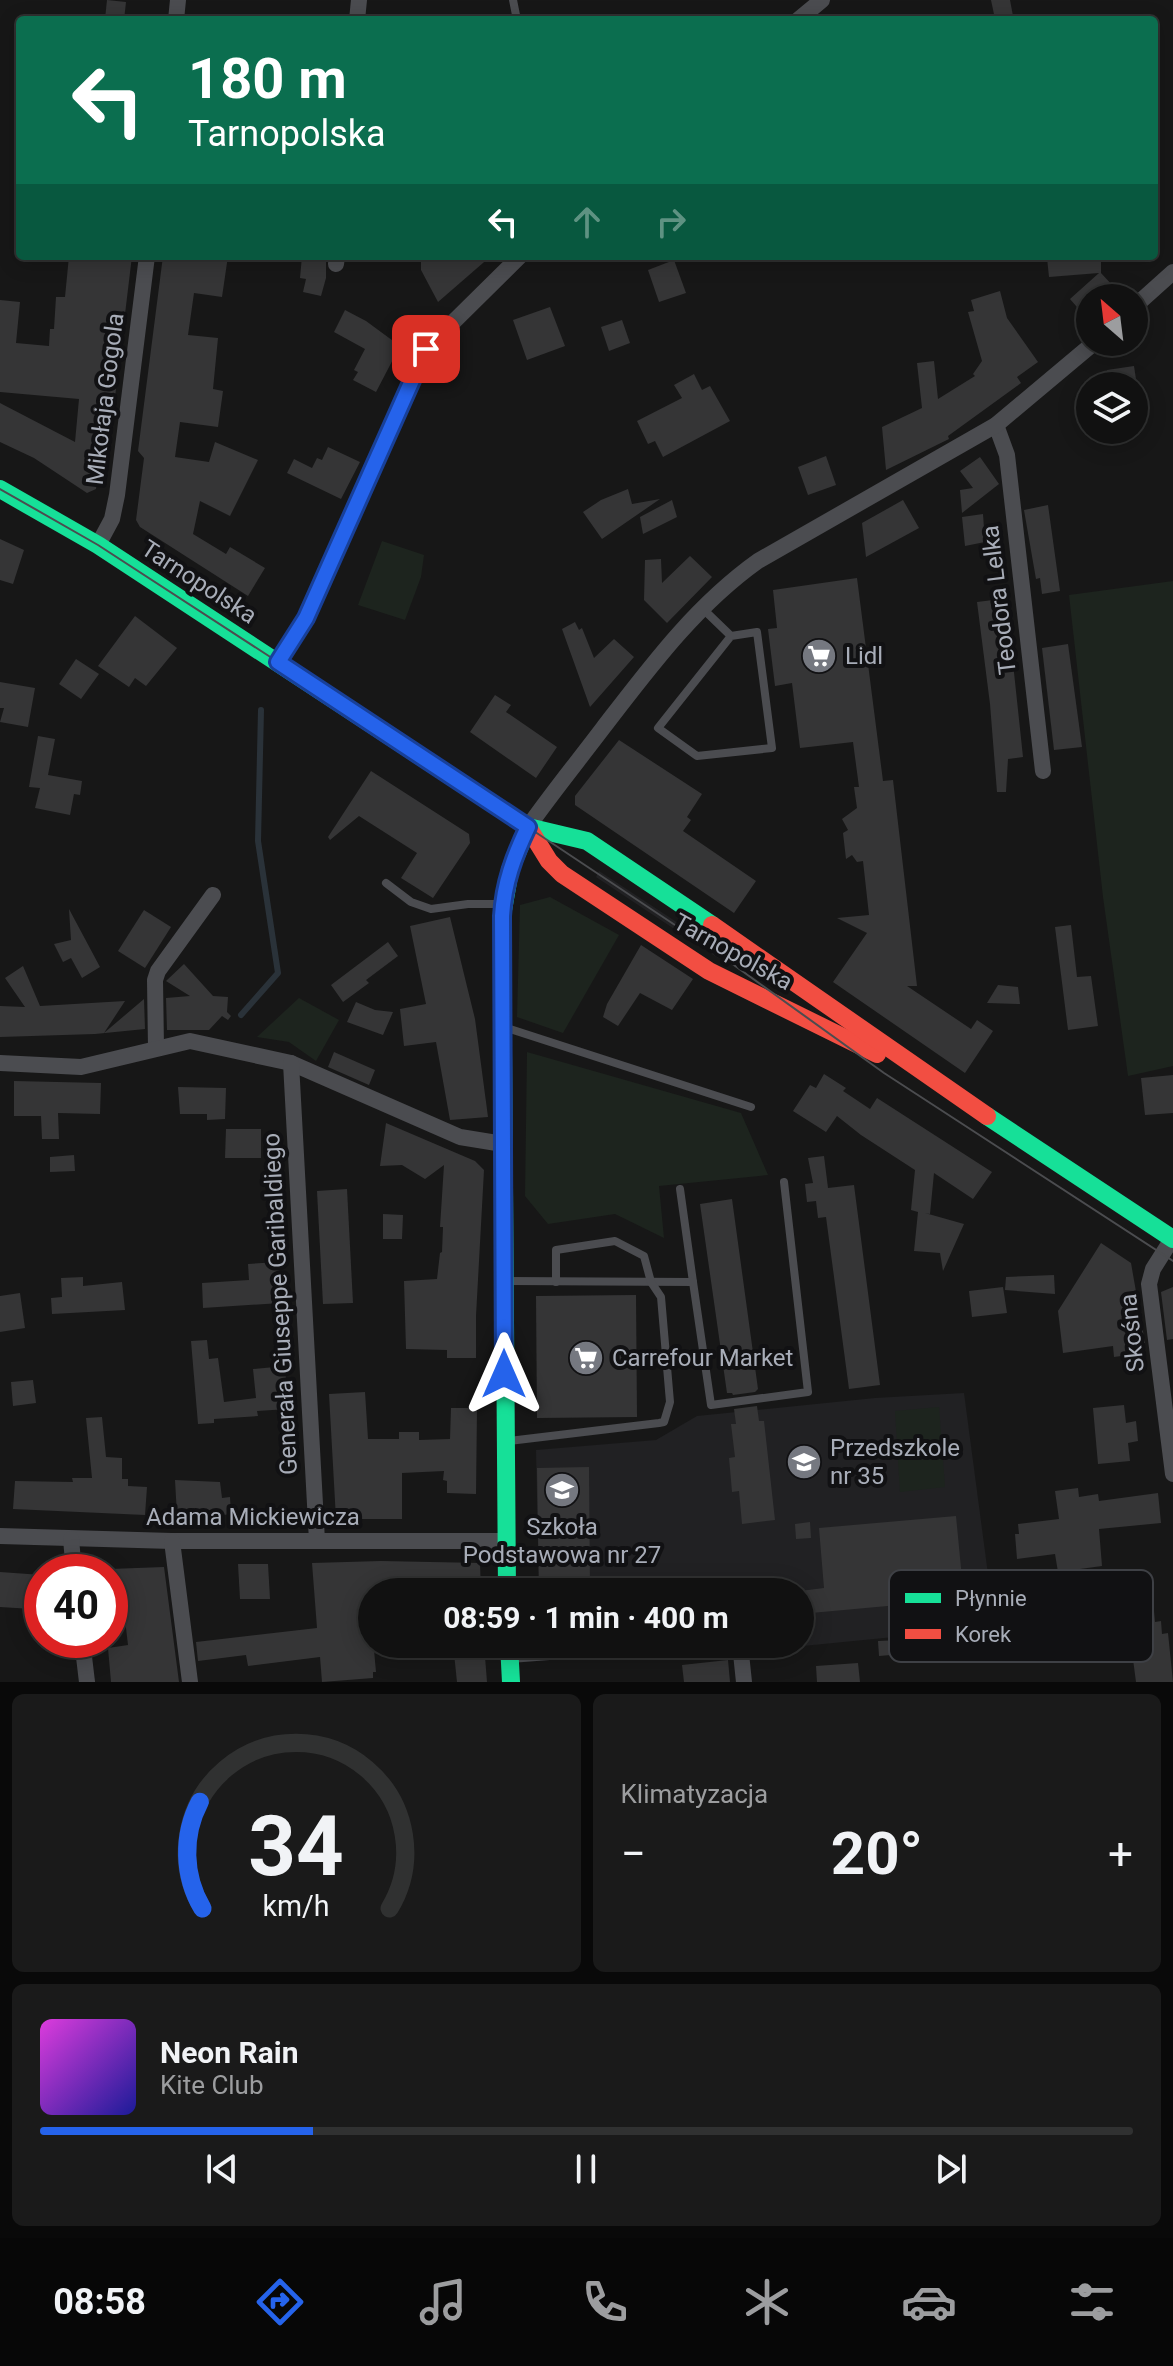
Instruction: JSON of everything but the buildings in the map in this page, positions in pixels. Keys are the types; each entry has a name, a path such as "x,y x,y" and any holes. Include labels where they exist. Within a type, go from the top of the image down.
{"main road":[{"name":"Tarnopolska","path":"0,489 98,545 528,827 587,841 810,992 940,1085 1173,1239"},
{"name":"Tarnopolska","path":"528,827 549,861 562,874 687,957 940,1085"},
{"path":"507,1578 502,904 511,864 528,827"},
{"path":"510,1658 511,1682"}],"street":[{"path":"803,16 822,0"},
{"name":"Mikołaja Gogola","path":"98,545 112,519 117,495 146,260"},
{"path":"278,662 306,618 426,349 516,260"},
{"path":"1148,294 1173,272"},
{"path":"528,827 645,673 702,607 730,581 758,561 996,425 1078,356"},
{"name":"Teodora Lelka","path":"996,425 1007,455 1043,771"},
{"path":"156,1048 155,980 158,971 213,895"},
{"path":"0,1063 81,1067 190,1041 291,1063 460,1137 503,1144"},
{"name":"Generała Giuseppe Garibaldiego","path":"291,1063 317,1541"},
{"name":"Skośna","path":"1173,1239 1153,1269 1149,1284 1173,1474"},
{"name":"Adama Mickiewicza","path":"0,1536 172,1541 506,1541"},
{"path":"71,1539 72,1554"},
{"path":"172,1541 190,1682"},
{"path":"84,1658 87,1682"},
{"path":"741,1658 744,1682"}],"lane":[{"path":"702,607 731,636"},
{"path":"757,632 772,748 697,756 658,728 731,636 757,632"},
{"path":"386,883 411,902 431,909 502,904"},
{"path":"502,1026 751,1107"},
{"path":"680,1189 711,1405 808,1392 784,1182"},
{"path":"505,1441 664,1422 670,1402 661,1297 651,1282 644,1256 615,1241 556,1250 556,1282"},
{"path":"504,1281 693,1282"}],"shaded area":[{"path":"382,541 424,555 421,577 405,620 358,605"},
{"path":"1173,581 1173,1066 1128,1076 1103,897 1069,595"},
{"path":"599,871 722,952 718,958 596,877"},
{"path":"550,897 619,935 563,1033 517,1017 520,905"},
{"path":"299,998 339,1020 316,1061 289,1042 257,1037"},
{"path":"527,1052 741,1113 768,1175 659,1186 664,1238 615,1214 548,1224 525,1196"},
{"path":"964,1393 987,1570 889,1570 889,1637 814,1645 814,1578 539,1578 536,1450 656,1440 697,1416 875,1398"},
{"path":"939,1407 945,1487 900,1492 895,1411"}],"waterway":[{"path":"241,1015 278,973 258,841 261,710"}],"tram line":[{"path":"0,489 98,545 361,716 720,955 884,1073 1173,1261"}],"traffic: fast":[{"path":"0,489 98,545 528,827 587,841 712,925"},
{"path":"507,1578 502,916 510,870 528,827"},
{"path":"987,1116 1173,1239"},
{"path":"510,1658 511,1682"}],"traffic: jam":[{"path":"528,827 549,861 562,874 709,971 877,1054"},
{"path":"712,925 987,1116"}],"place":[{"name":"Lidl","path":"819,656"},
{"name":"Carrefour Market","path":"586,1358"},
{"name":"Przedszkole nr 35","path":"804,1462"},
{"name":"Szkoła Podstawowa nr 27","path":"562,1490"}],"route":[{"path":"426,349 306,618 278,662 528,827 511,864 503,894 502,916 504,1374"}]}
